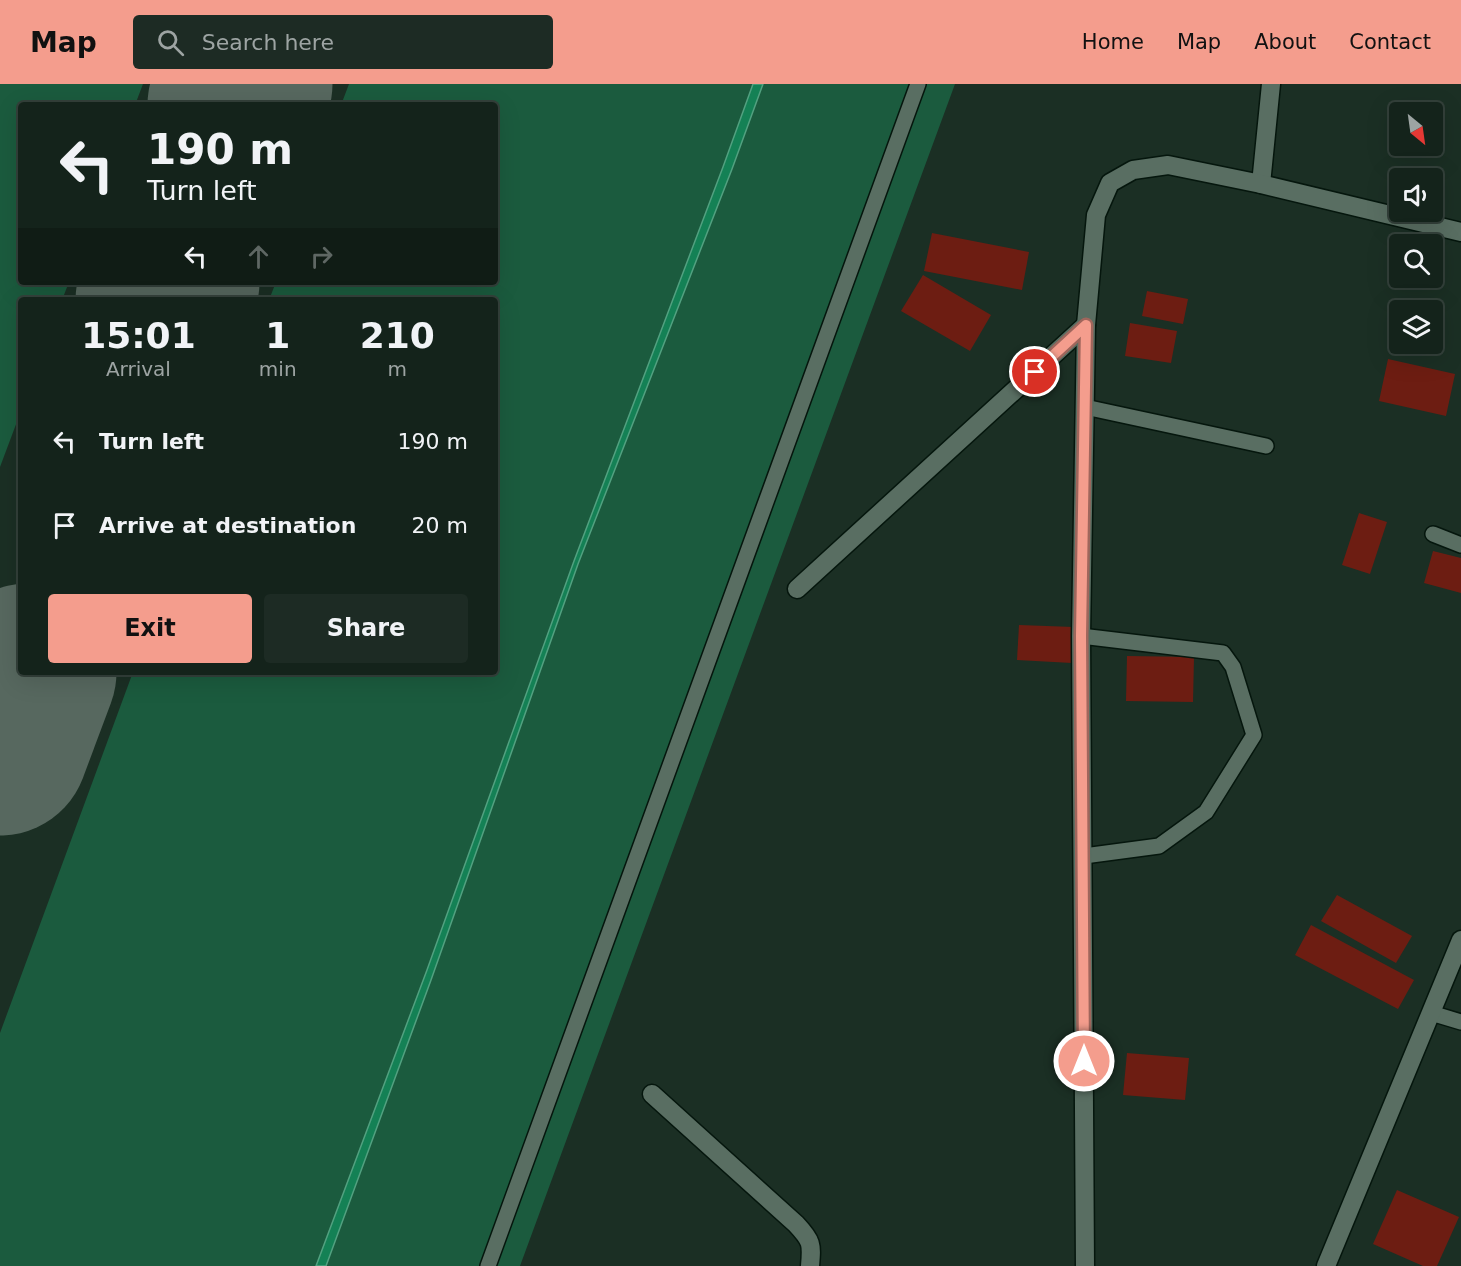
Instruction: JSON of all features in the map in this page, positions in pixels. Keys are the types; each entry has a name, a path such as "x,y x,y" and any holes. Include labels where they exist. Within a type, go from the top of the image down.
{"street":[{"path":"1261,184 1271,84"},
{"path":"1085,1266 1081,636 1086,325 1096,215 1110,183 1133,170 1168,165 1261,184 1461,232"},
{"path":"797,589 1086,325"},
{"path":"1326,1266 1461,940"},
{"path":"652,1094 806,1234 812,1247 810,1266"}],"lane":[{"path":"488,1266 918,84"},
{"path":"1085,407 1266,446"},
{"path":"1433,534 1461,545"},
{"path":"1081,636 1223,653 1233,667 1254,735 1206,812 1159,846 1084,856"},
{"path":"1431,1013 1461,1022"}],"shaded area":[{"path":"0,84 143,84 136,102 18,102 18,285 68,285 63,297 18,297 18,419 0,467"},
{"path":"349,84 753,84 574,561 427,970 316,1266 0,1266 0,1033 132,675 498,675 498,297 270,297 275,285 498,285 498,102 342,102"},
{"path":"753,84 763,84 578,564 431,980 326,1266 316,1266 427,970 574,561"},
{"path":"763,84 955,84 520,1266 326,1266 431,980 578,564"}],"building":[{"path":"932,233 1029,252 1022,290 924,271"},
{"path":"923,275 991,315 970,351 901,311"},
{"path":"1147,291 1188,299 1183,324 1142,316"},
{"path":"1130,323 1177,331 1171,363 1125,356"},
{"path":"1388,359 1455,374 1446,416 1379,401"},
{"path":"1359,513 1387,522 1370,574 1342,565"},
{"path":"1433,551 1461,558 1461,593 1424,583"},
{"path":"1019,625 1074,627 1072,663 1017,660"},
{"path":"1127,656 1194,657 1193,702 1126,701"},
{"path":"1337,895 1412,936 1396,963 1321,921"},
{"path":"1311,925 1414,980 1398,1009 1295,955"},
{"path":"1127,1053 1189,1058 1185,1100 1123,1095"},
{"path":"1397,1190 1459,1217 1437,1266 1423,1266 1373,1244"}],"runway":[{"path":"237,102 244,84"},
{"path":"165,297 170,285"},
{"path":"0,747 27,675"}],"route":[{"path":"1035,372 1086,325 1081,636 1084,1061"}]}
